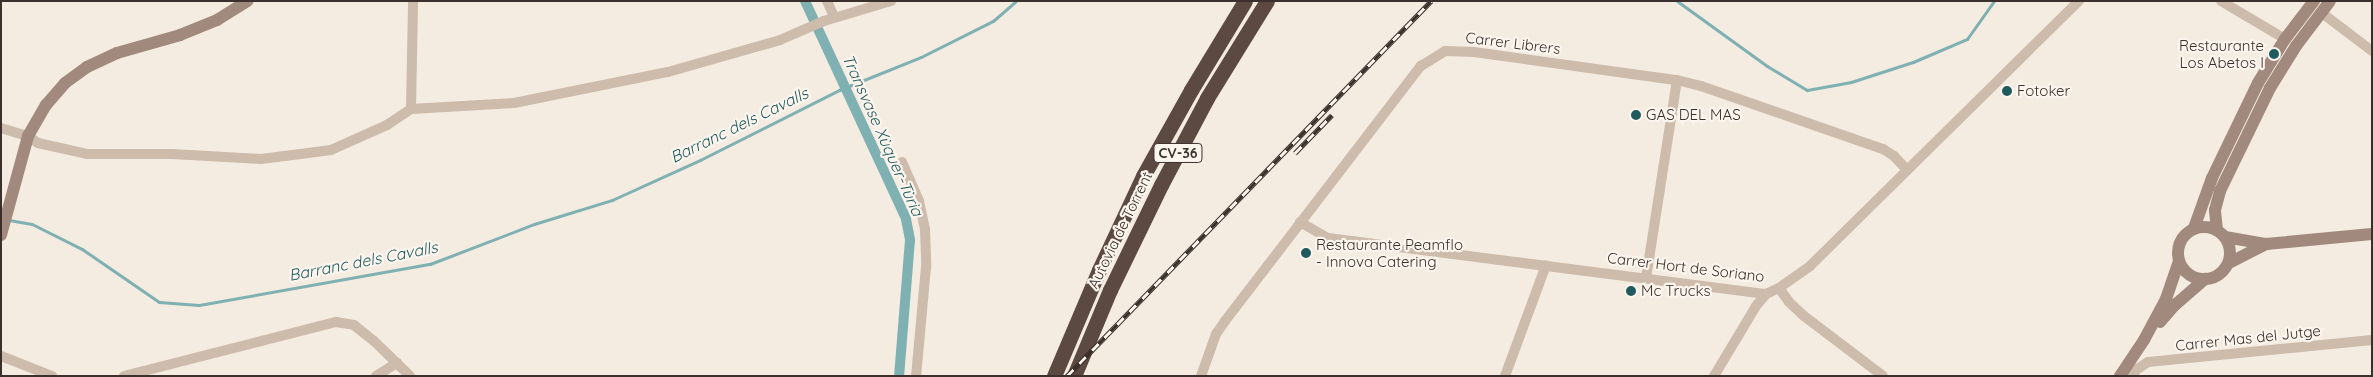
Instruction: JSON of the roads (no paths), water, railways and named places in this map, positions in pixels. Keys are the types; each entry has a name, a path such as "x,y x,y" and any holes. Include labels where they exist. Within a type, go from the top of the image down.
{"highway":[{"name":"Autovia de Torrent","path":"1054,376 1099,270 1144,176 1196,82 1245,1"},
{"name":"Autovia de Torrent","path":"1074,376 1110,290 1161,185 1207,98 1266,1"}],"street":[{"path":"1,235 28,136 46,105 65,83 86,67 117,53 180,34 217,20 247,1"},
{"path":"412,109 413,1"},
{"path":"827,1 834,17"},
{"path":"1,128 28,136 38,143 87,154 172,154 261,159 331,150 387,125 412,109 514,103 668,72 780,40 834,17 891,1"},
{"name":"Carrer Hort de Soriano","path":"1300,222 1328,238 1766,294 1779,288 1810,266 2079,1"},
{"path":"2221,1 2285,39"},
{"path":"2120,376 2144,340 2166,299 2179,261 2178,251 2180,242 2194,228 2216,169 2258,83 2285,39 2314,1"},
{"path":"2144,340 2175,305 2206,279 2215,277 2223,271 2229,263 2231,254 2221,233 2215,210 2220,191 2270,88 2296,46 2330,1"},
{"path":"2322,13 2372,51"},
{"name":"Carrer Librers","path":"1200,376 1216,334 1225,321 1421,66 1444,51 1474,52 1677,80 1701,86 1883,149 1894,156 1907,170"},
{"path":"1646,278 1677,80"},
{"path":"902,162 919,201 925,229 926,267 916,376"},
{"path":"2194,228 2210,227 2221,233 2266,244 2372,234"},
{"path":"2229,263 2266,244"},
{"path":"2179,261 2189,274 2206,279"},
{"path":"1504,376 1546,265"},
{"path":"1779,288 1789,302 1804,316 1883,376"},
{"path":"1714,376 1756,306 1766,294"},
{"path":"124,376 336,322 354,325 410,376"},
{"name":"Carrer Mas del Jutge","path":"2132,376 2136,370 2148,362 2372,340"},
{"path":"1,356 52,376"},
{"path":"376,376 397,363"}],"waterway":[{"name":"Transvase Xùquer-Tùria","path":"805,1 906,219 910,240 899,376"},
{"name":"Barranc dels Cavalls","path":"9,220 32,224 82,249 159,302 199,305 430,264 534,224 612,200 700,160 839,90 921,57 993,21 1016,1"},
{"path":"1677,1 1767,66 1807,90 1851,82 1913,62 1967,39 1994,1"}],"railway":[{"path":"1067,376 1431,1"},
{"path":"1295,153 1332,115"}],"place":[{"name":"Restaurante Los Abetos I","path":"2274,54"},
{"name":"Fotoker","path":"2007,91"},
{"name":"GAS DEL MAS","path":"1636,115"},
{"name":"Restaurante Peamflo - Innova Catering","path":"1306,253"},
{"name":"Mc Trucks","path":"1631,291"}]}
